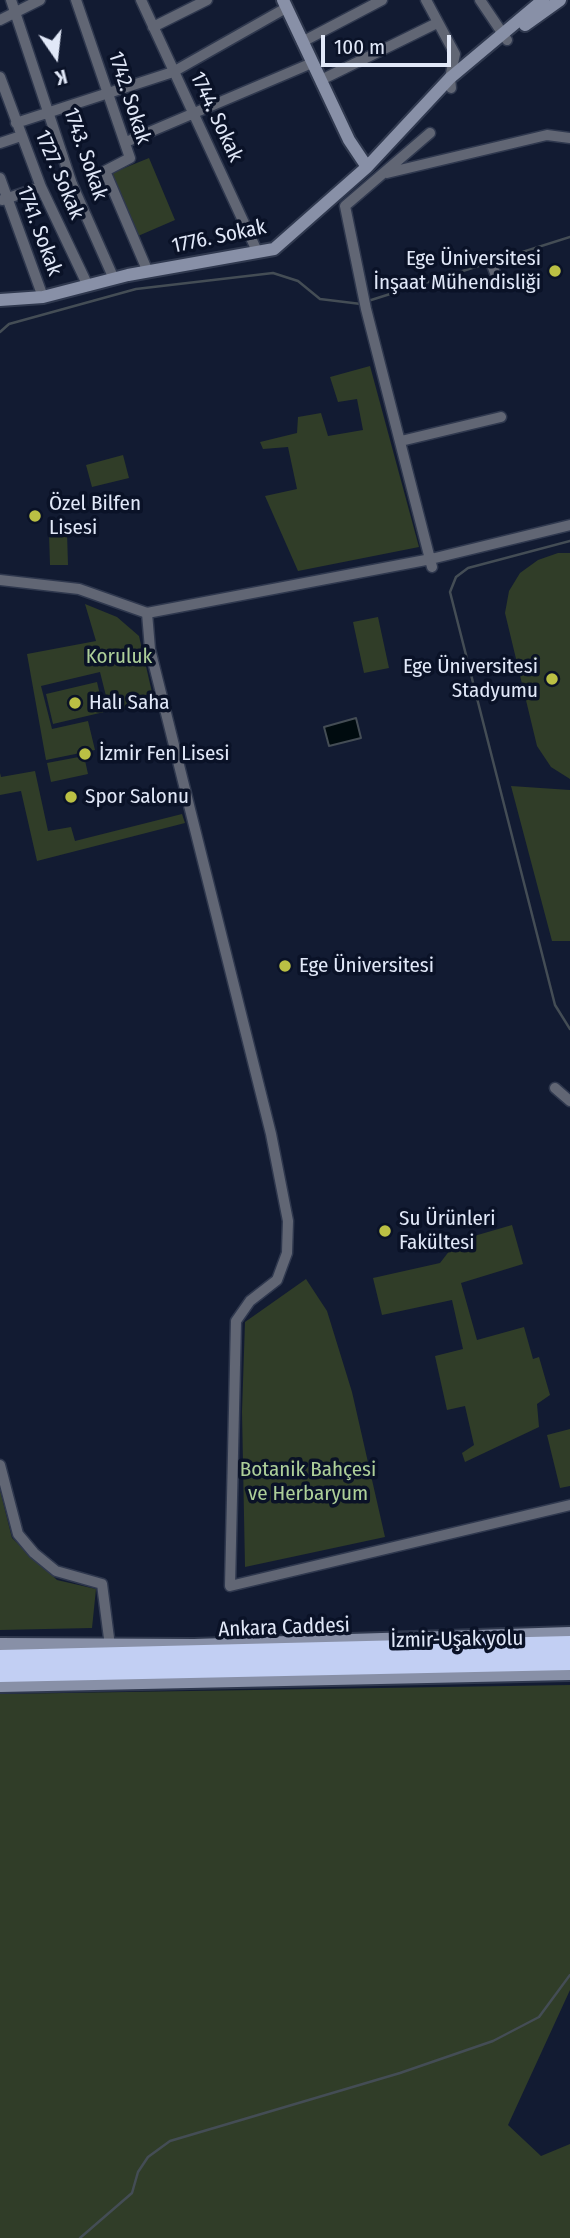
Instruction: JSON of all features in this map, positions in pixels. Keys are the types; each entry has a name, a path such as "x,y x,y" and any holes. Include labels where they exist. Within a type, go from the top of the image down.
{"highway":[{"path":"389,1647 437,1637"},
{"name":"Ankara Caddesi","path":"0,1659 389,1647 570,1645"},
{"name":"İzmir-Uşak yolu","path":"51,1672 570,1661"},
{"path":"376,1665 455,1675"},
{"path":"0,1673 51,1672"},
{"path":"0,1684 51,1672"}],"main road":[{"name":"1776. Sokak","path":"0,300 43,297 114,279 257,250 274,249 367,167 404,127 418,120 451,83 505,38 560,0"},
{"name":"1776. Sokak","path":"505,38 537,2"},
{"path":"285,4 349,140 367,167"},
{"name":"Ankara Caddesi","path":"0,1644 110,1646 570,1633"},
{"path":"0,1684 570,1674"}],"street":[{"path":"0,20 13,5 40,0"},
{"name":"1742. Sokak","path":"76,0 130,158 105,171 148,272"},
{"name":"1744. Sokak","path":"141,0 257,250"},
{"path":"152,27 207,0"},
{"path":"302,41 382,0"},
{"path":"426,0 455,54 451,83"},
{"path":"480,0 505,38"},
{"path":"16,123 173,72 285,4"},
{"name":"1743. Sokak","path":"13,5 72,184 114,279"},
{"path":"321,80 438,23"},
{"path":"126,142 193,116 312,63"},
{"name":"1727. Sokak","path":"0,79 41,187 88,286"},
{"path":"430,133 387,173 345,206 365,304 431,563"},
{"path":"387,173 547,135 570,138"},
{"path":"0,143 21,136"},
{"name":"1741. Sokak","path":"0,178 3,199 43,297"},
{"path":"3,199 41,187"},
{"path":"491,262 495,273"},
{"path":"401,441 501,417"},
{"path":"0,580 79,589 147,613 431,563 570,525"},
{"path":"147,613 150,649 271,1134 288,1221 287,1253 277,1280 250,1301 236,1321 230,1586 570,1504"},
{"path":"555,1088 570,1101"},
{"path":"0,1465 18,1534 34,1553 56,1571 102,1584 110,1646"}],"green space":[{"path":"149,158 175,220 138,236 112,173"},
{"path":"370,366 419,547 298,571 265,496 297,489 288,447 263,449 260,442 297,433 298,417 321,413 328,436 363,430 357,399 338,402 330,377"},
{"path":"123,455 129,478 92,487 86,465"},
{"path":"67,532 68,565 50,565 49,533"},
{"name":"Ege Üniversitesi Stadyumu","path":"558,553 570,553 570,779 551,767 537,746 505,613 509,591 520,573 538,560"},
{"name":"Koruluk","path":"85,604 117,617 139,636 154,701 110,712 100,672 41,686 52,729 88,721 95,750 46,760 27,654 96,641"},
{"path":"378,617 389,668 364,673 353,622"},
{"name":"Halı Saha","path":"97,682 104,712 53,724 46,694"},
{"path":"84,756 88,774 51,782 47,763"},
{"path":"35,771 48,831 71,827 75,841 182,814 185,823 37,861 21,791 0,795 0,773 1,777"},
{"path":"511,786 570,790 570,941 552,941"},
{"path":"512,1225 523,1264 461,1283 477,1340 524,1327 533,1359 539,1357 550,1395 537,1404 539,1427 465,1462 462,1453 474,1445 465,1406 447,1410 435,1356 463,1349 452,1300 382,1315 373,1278 440,1263 457,1241"},
{"name":"Botanik Bahçesi ve Herbaryum","path":"306,1279 327,1311 352,1392 385,1537 245,1567 242,1412 245,1322"},
{"path":"570,1429 570,1486 560,1488 547,1435"},
{"path":"0,1490 12,1538 57,1580 96,1589 92,1628 0,1630"},
{"path":"570,1685 570,1990 508,2125 541,2156 570,2144 570,2238 0,2238 0,1694"}],"shaded area":[{"path":"356,718 361,738 329,746 324,727"}],"waterway":[{"path":"494,261 570,237"},
{"path":"368,301 488,263"},
{"path":"0,332 9,324 136,289 273,273 298,281 320,299 361,304"},
{"path":"570,541 468,568 456,577 450,592 555,1005 570,1029"},
{"path":"80,2238 132,2193 138,2172 148,2157 170,2141 400,2073 493,2041 539,2017 570,1975"}],"place":[{"name":"Ege Üniversitesi İnşaat Mühendisliği","path":"555,271"},
{"name":"Özel Bilfen Lisesi","path":"35,516"},
{"name":"Ege Üniversitesi Stadyumu","path":"552,679"},
{"name":"Halı Saha","path":"75,703"},
{"name":"İzmir Fen Lisesi","path":"85,754"},
{"name":"Spor Salonu","path":"71,797"},
{"name":"Ege Üniversitesi","path":"285,966"},
{"name":"Su Ürünleri Fakültesi","path":"385,1231"}]}
